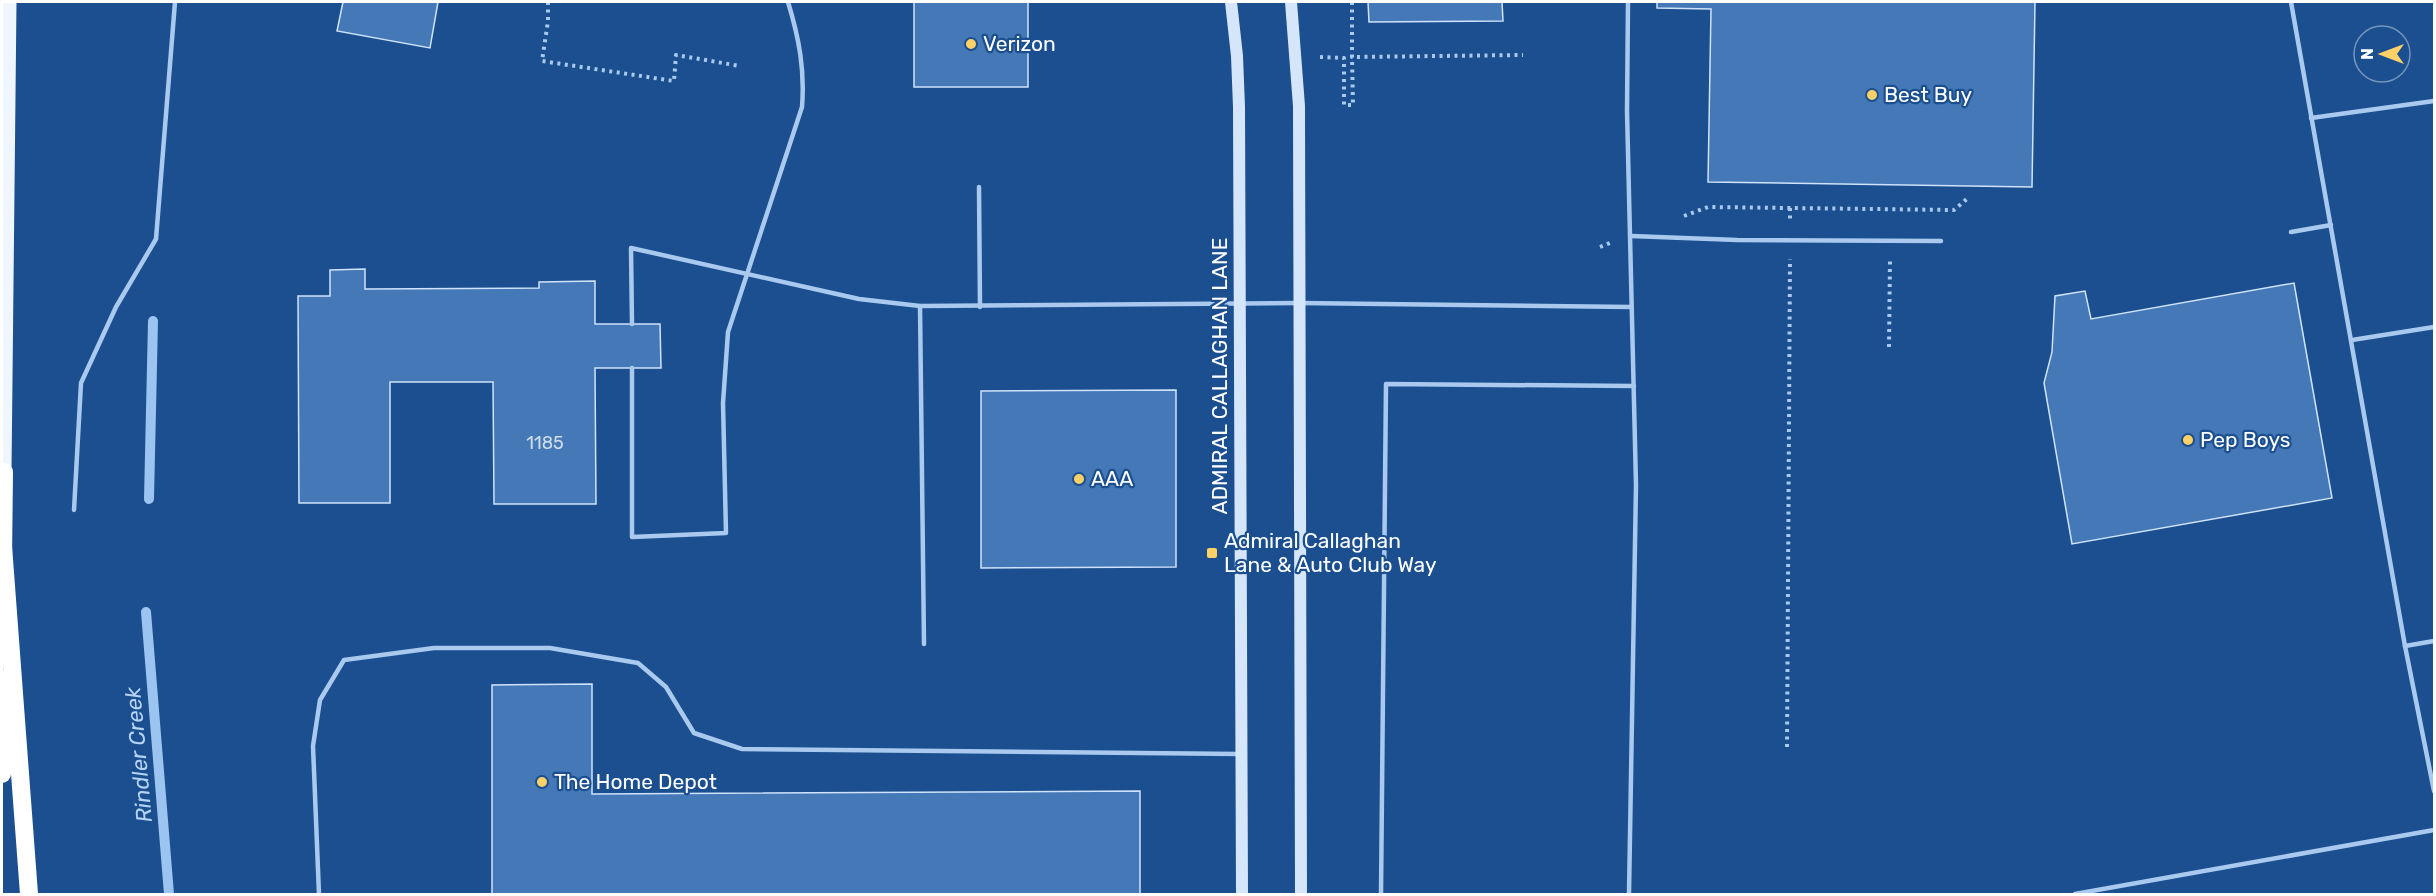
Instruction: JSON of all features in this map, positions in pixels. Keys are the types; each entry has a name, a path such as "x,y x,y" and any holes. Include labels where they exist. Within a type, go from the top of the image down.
{"highway":[{"path":"2,774 4,472"},
{"path":"3,546 28,894"}],"main road":[{"path":"4,472 9,2"},
{"name":"ADMIRAL CALLAGHAN LANE","path":"1231,2 1238,56 1239,107 1242,894"},
{"path":"1291,2 1299,106 1301,894"}],"lane":[{"path":"75,510 81,383 116,307 156,239 175,2"},
{"path":"632,368 632,537 726,533 723,403 728,332 802,107 803,64 800,41 788,2"},
{"path":"1628,2 1627,111 1636,584 1629,894"},
{"path":"2291,2 2405,646 2434,791"},
{"path":"2311,118 2434,101"},
{"path":"979,187 980,307"},
{"path":"2291,232 2331,225"},
{"path":"1631,236 1790,241 1941,241"},
{"path":"632,324 631,248 859,299 920,306 1299,303 1631,307"},
{"path":"920,306 924,644"},
{"path":"2352,340 2434,327"},
{"path":"1381,894 1386,384 1634,386"},
{"path":"2405,646 2434,641"},
{"path":"319,894 313,746 320,700 344,660 434,648 550,648 638,663 666,687 694,734 742,749 1242,754"},
{"path":"2075,894 2434,830"}],"path":[{"path":"548,2 548,21 542,62 674,81 676,55 740,66"},
{"path":"1319,57 1344,58 1344,105 1353,105 1352,2"},
{"path":"1352,57 1523,55"},
{"path":"1708,207 1954,210 1968,198"},
{"path":"1787,747 1790,208"},
{"path":"1889,347 1891,209"}],"building":[{"path":"343,2 438,2 430,48 337,31"},
{"name":"Verizon","path":"914,2 1028,2 1028,87 914,87"},
{"path":"1368,2 1502,2 1503,21 1369,22"},
{"name":"Best Buy","path":"1657,2 2035,2 2032,187 1708,182 1711,9 1657,8"},
{"path":"365,269 365,289 539,288 539,282 595,281 595,324 660,324 661,368 595,368 596,504 494,504 493,382 390,382 390,503 299,503 298,296 330,296 330,270"},
{"name":"Pep Boys","path":"2294,283 2332,498 2072,544 2044,383 2052,352 2055,296 2085,291 2091,319"},
{"name":"AAA","path":"1176,390 1176,567 981,568 981,391"},
{"name":"The Home Depot","path":"592,684 592,794 1140,791 1140,894 492,894 492,685"}],"waterway":[{"name":"Rindler Creek","path":"149,499 153,321"},
{"name":"Rindler Creek","path":"146,612 169,894"}],"place":[{"name":"Verizon","path":"971,44"},
{"name":"Best Buy","path":"1872,95"},
{"name":"Pep Boys","path":"2188,440"},
{"name":"AAA","path":"1079,479"},
{"name":"Admiral Callaghan Lane & Auto Club Way","path":"1212,553"},
{"name":"The Home Depot","path":"542,782"}]}
